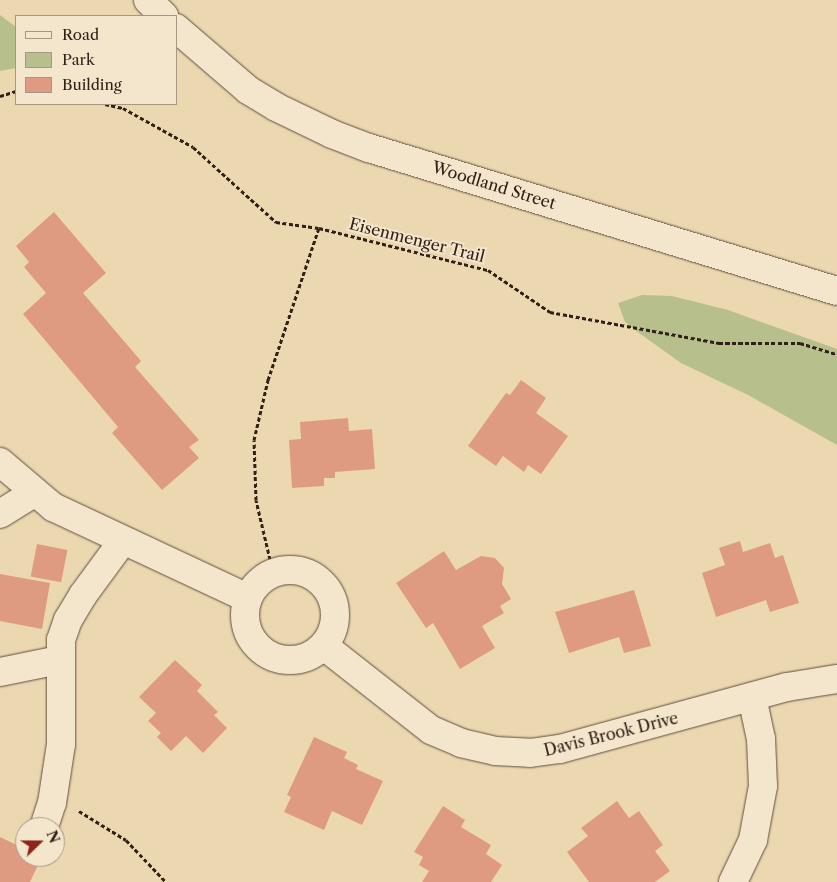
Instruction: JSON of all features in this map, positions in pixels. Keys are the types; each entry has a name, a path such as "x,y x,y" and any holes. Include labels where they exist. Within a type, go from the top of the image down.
{"street":[{"path":"148,0 163,15"},
{"name":"Woodland Street","path":"178,30 248,90 276,107 332,134 370,148 837,291"},
{"path":"0,462 34,493 53,507 122,542 247,598"},
{"path":"0,514 34,493"},
{"path":"48,815 61,744 59,660 68,620 122,542"},
{"path":"303,571 319,579 330,593 335,610 334,626 324,646 298,660 283,660 262,651 246,628 247,598 254,586 273,572 303,571"},
{"name":"Davis Brook Drive","path":"324,646 431,730 460,743 495,751 530,753 560,749 815,681 837,679"},
{"path":"0,672 59,660"},
{"path":"733,882 752,840 763,786 761,739 752,697"}],"path":[{"path":"0,96 15,91"},
{"name":"Eisenmenger Trail","path":"110,105 123,108 193,147 276,222 319,228 488,270 550,312 719,343 800,343 837,354"},
{"path":"273,572 256,500 254,440 268,380 319,228"},
{"path":"48,815 86,813 126,840 166,882"}],"green space":[{"path":"0,15 15,26 15,68 0,71"},
{"path":"642,295 672,296 728,310 837,349 837,445 748,395 681,363 639,333 625,322 618,303"}],"building":[{"path":"54,212 106,273 83,293 141,361 135,367 199,440 189,447 199,458 162,490 112,433 118,427 23,314 46,293 24,267 29,262 16,246"},
{"path":"521,380 546,398 536,413 568,436 541,474 528,465 524,472 503,456 496,466 468,446 506,393 510,395"},
{"path":"348,418 349,431 372,429 375,469 335,472 335,478 324,478 324,486 292,488 289,440 301,439 300,422"},
{"path":"740,541 743,552 770,543 775,558 783,555 799,603 770,612 766,600 716,617 702,573 725,565 719,548"},
{"path":"37,544 67,550 61,582 31,576"},
{"path":"444,551 456,570 481,556 495,558 504,568 502,584 511,599 500,606 504,613 482,626 495,648 460,669 433,623 426,628 396,583"},
{"path":"0,574 50,583 42,629 0,621"},
{"path":"634,590 651,646 624,653 619,637 569,653 555,612"},
{"path":"175,660 202,685 197,691 218,712 214,715 227,728 203,753 186,736 171,751 157,737 161,733 148,721 156,713 139,697"},
{"path":"314,737 347,752 344,758 358,765 356,769 383,781 362,825 332,811 324,830 284,812 291,797 287,795"},
{"path":"617,801 629,818 639,811 663,845 655,851 670,871 655,882 589,882 567,852 588,836 581,828"},
{"path":"443,806 465,820 461,827 491,845 486,854 502,865 491,882 422,882 429,871 419,865 423,857 414,852"},
{"path":"0,837 15,844 15,867 37,867 30,882 0,882"}]}
